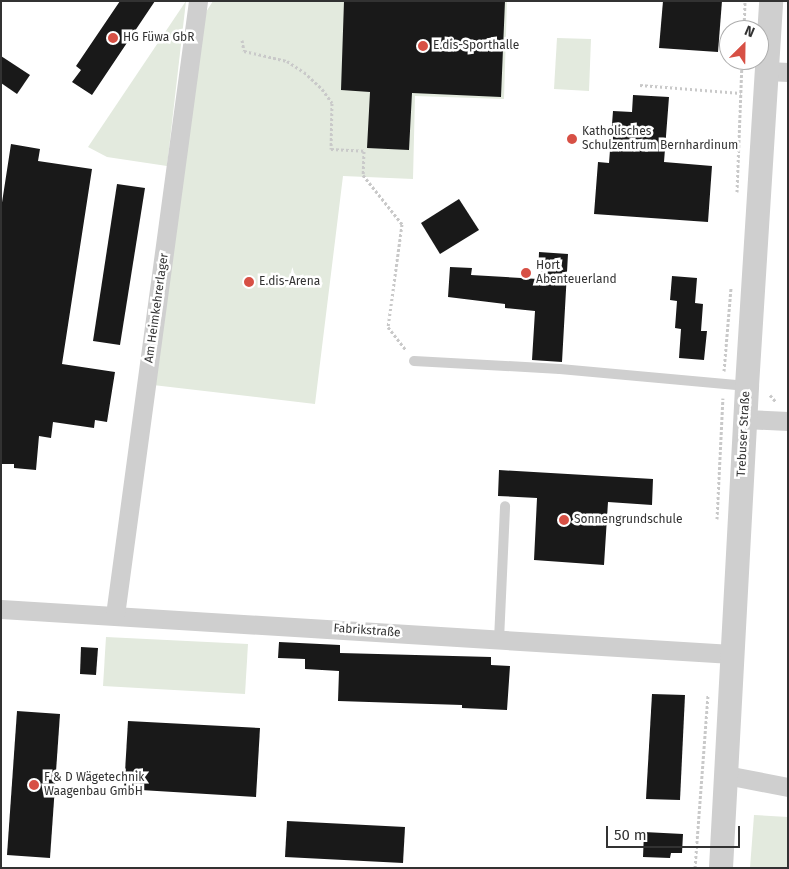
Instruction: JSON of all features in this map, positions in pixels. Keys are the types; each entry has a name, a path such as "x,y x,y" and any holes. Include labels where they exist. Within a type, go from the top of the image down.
{"street":[{"name":"Am Heimkehrerlager","path":"115,615 198,1"},
{"name":"Trebuser Straße","path":"721,868 745,419 766,95 778,71 771,1"},
{"path":"745,419 788,420"},
{"name":"Fabrikstraße","path":"1,610 115,615 732,654"},
{"path":"726,775 788,788"}],"lane":[{"path":"414,360 560,369 747,386"},
{"path":"499,640 505,506"}],"path":[{"path":"744,20 745,1"},
{"path":"242,40 244,51 287,61 304,72 322,89 332,103 331,149 364,151 363,175 402,224 388,327 414,360"},
{"path":"736,194 742,70"},
{"path":"640,85 766,95"},
{"path":"717,526 723,384 731,280"},
{"path":"695,868 709,686"}],"shaded area":[{"path":"186,1 167,166 107,157 88,147"},
{"name":"E.dis-Arena","path":"213,1 507,1 504,99 415,96 413,179 343,176 315,404 153,385 206,12"},
{"path":"557,38 591,39 589,91 554,89"},
{"path":"106,637 248,644 245,694 103,686"},
{"path":"754,815 788,817 788,868 750,868"}],"building":[{"name":"HG Füwa GbR","path":"120,1 155,1 92,95 72,82 81,70 76,66"},
{"name":"E.dis-Sporthalle","path":"344,1 505,1 501,97 412,93 409,150 367,148 370,92 341,90"},
{"path":"663,1 722,1 719,20 718,52 659,48"},
{"path":"1,56 30,75 17,94 1,83"},
{"path":"633,95 669,97 664,162 712,166 708,222 594,214 598,162 609,163 613,111 632,112"},
{"path":"11,144 40,149 38,161 92,169 62,364 115,372 107,422 95,420 94,428 53,422 51,438 39,436 36,470 14,468 14,464 1,464 1,209"},
{"path":"117,184 145,188 120,345 93,341"},
{"path":"459,199 479,230 440,254 421,223"},
{"path":"539,252 568,254 562,362 532,360 535,311 505,308 505,304 448,297 450,267 472,268 471,275 538,279"},
{"path":"672,276 697,278 695,303 703,304 701,331 707,331 704,360 679,358 681,329 675,328 677,301 670,300"},
{"path":"499,470 653,479 652,505 608,502 604,565 534,560 537,498 498,496"},
{"path":"279,642 340,645 340,653 491,657 491,665 510,666 507,710 462,708 462,705 338,701 339,671 305,669 305,659 278,658"},
{"path":"81,647 98,648 96,675 80,674"},
{"path":"652,694 685,695 680,800 646,799"},
{"name":"F & D Wägetechnik Waagenbau GmbH","path":"17,711 60,714 50,858 7,855"},
{"path":"128,721 260,728 256,797 124,789"},
{"path":"287,821 405,827 403,863 285,857"},
{"path":"644,832 683,834 682,853 671,853 670,858 643,857"}],"place":[{"name":"HG Füwa GbR","path":"113,38"},
{"name":"E.dis-Sporthalle","path":"423,46"},
{"name":"Katholisches Schulzentrum Bernhardinum","path":"572,139"},
{"name":"Hort Abenteuerland","path":"526,273"},
{"name":"E.dis-Arena","path":"249,282"},
{"name":"Sonnengrundschule","path":"564,520"},
{"name":"F & D Wägetechnik Waagenbau GmbH","path":"34,785"}]}
